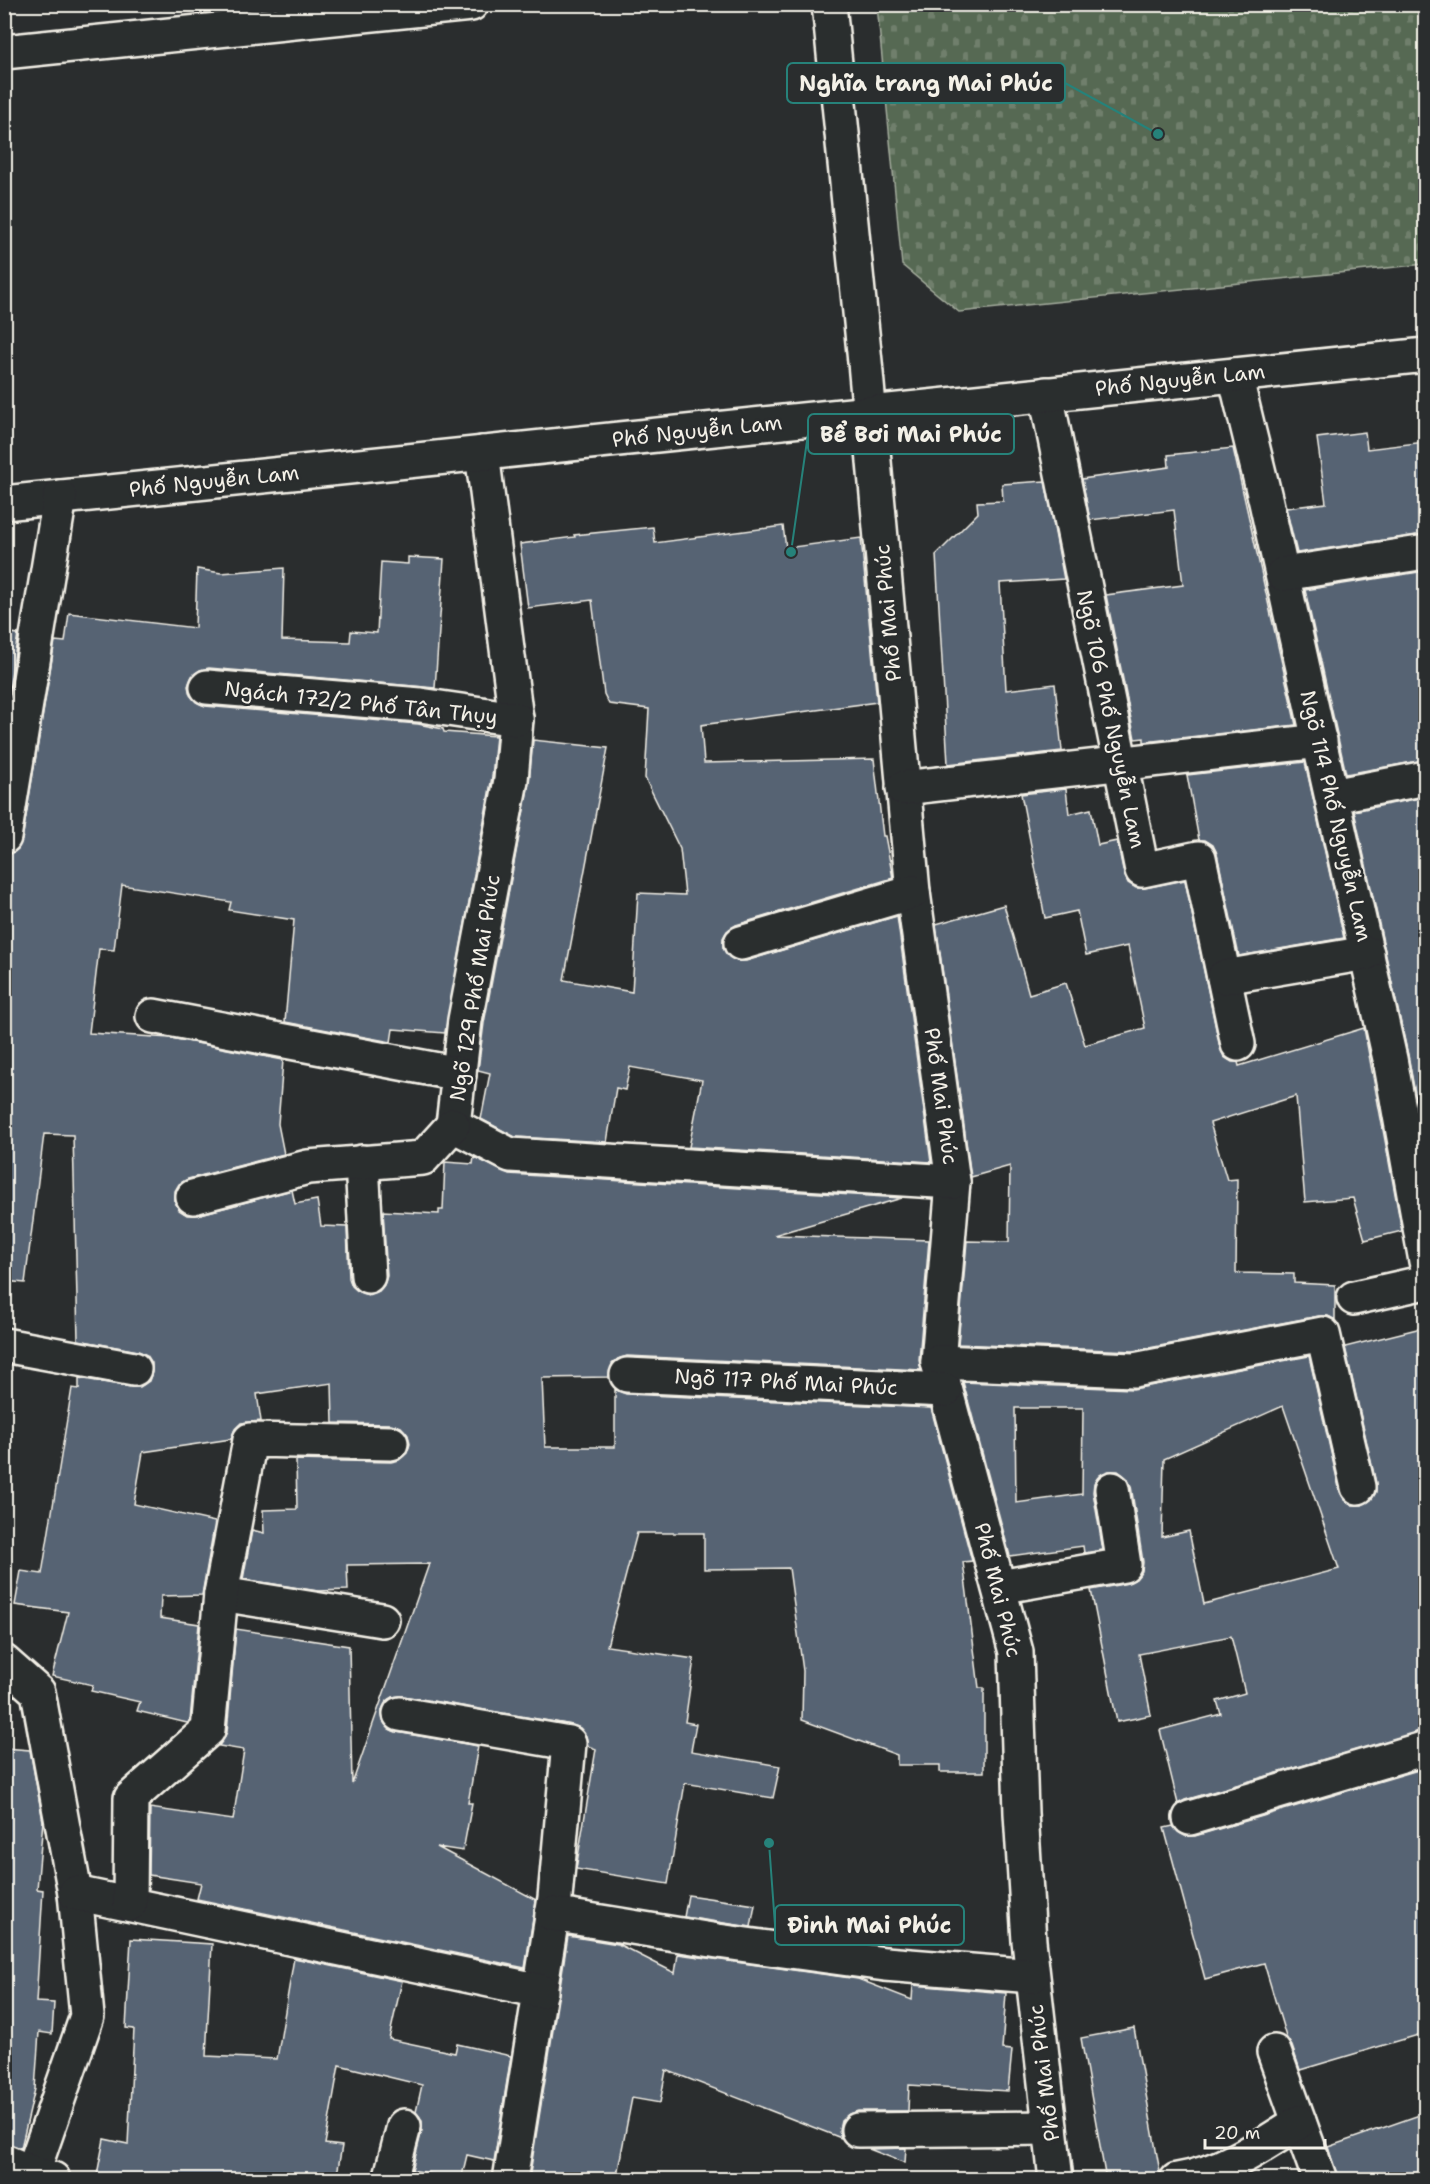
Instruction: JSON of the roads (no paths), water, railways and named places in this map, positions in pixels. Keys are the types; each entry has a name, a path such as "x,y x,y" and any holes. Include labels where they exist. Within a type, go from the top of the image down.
{"street":[{"path":"4,52 295,14 471,4"},
{"name":"Phố Mai Phúc","path":"829,4 870,413 913,892 953,1182 942,1376 1016,1652 1021,1813 1032,1976 1056,2180"},
{"name":"Phố Nguyễn Lam","path":"4,503 1425,355"},
{"name":"Ngõ 114 Phố Nguyễn Lam","path":"1235,375 1320,741 1390,1059 1425,1261"},
{"name":"Ngõ 106 Phố Nguyễn Lam","path":"1046,394 1142,870 1199,858 1238,1044"},
{"name":"Ngõ 129 Phố Mai Phúc","path":"482,453 516,719 511,780 465,1020 453,1125 510,1155 953,1182"},
{"path":"4,837 60,497"},
{"path":"1282,574 1425,552"},
{"name":"Ngách 172/2 Phố Tân Thụy","path":"207,687 420,705 516,719"},
{"path":"903,788 1320,741"},
{"path":"1332,796 1425,778"},
{"path":"741,943 913,892"},
{"path":"1224,977 1367,953"},
{"path":"153,1016 459,1074"},
{"path":"193,1197 308,1167 423,1158 453,1125"},
{"path":"362,1162 368,1275"},
{"path":"1354,1298 1425,1282"},
{"name":"Ngõ 117 Phố Mai Phúc","path":"627,1375 942,1376 1134,1370 1323,1334 1358,1487"},
{"path":"4,1345 134,1369"},
{"path":"130,1904 131,1798 208,1730 221,1594 250,1440 391,1443"},
{"path":"999,1587 1124,1565 1112,1489"},
{"path":"221,1594 382,1620"},
{"path":"4,1662 38,1692 75,1893 87,2016 31,2173"},
{"path":"400,1714 569,1743 553,1906 510,2180"},
{"path":"1190,1818 1425,1748"},
{"path":"75,1893 541,1991"},
{"path":"553,1906 718,1941 885,1964 1032,1976"},
{"path":"1274,2052 1320,2180"},
{"path":"1177,2180 1194,2177 1251,2152 1299,2122"},
{"path":"390,2180 404,2126"},
{"path":"858,2130 1050,2128"}],"place":[{"name":"Nghĩa trang Mai Phúc","path":"1158,134"},
{"name":"Bể Bơi Mai Phúc","path":"791,552"},
{"name":"Đinh Mai Phúc","path":"769,1843"}]}
